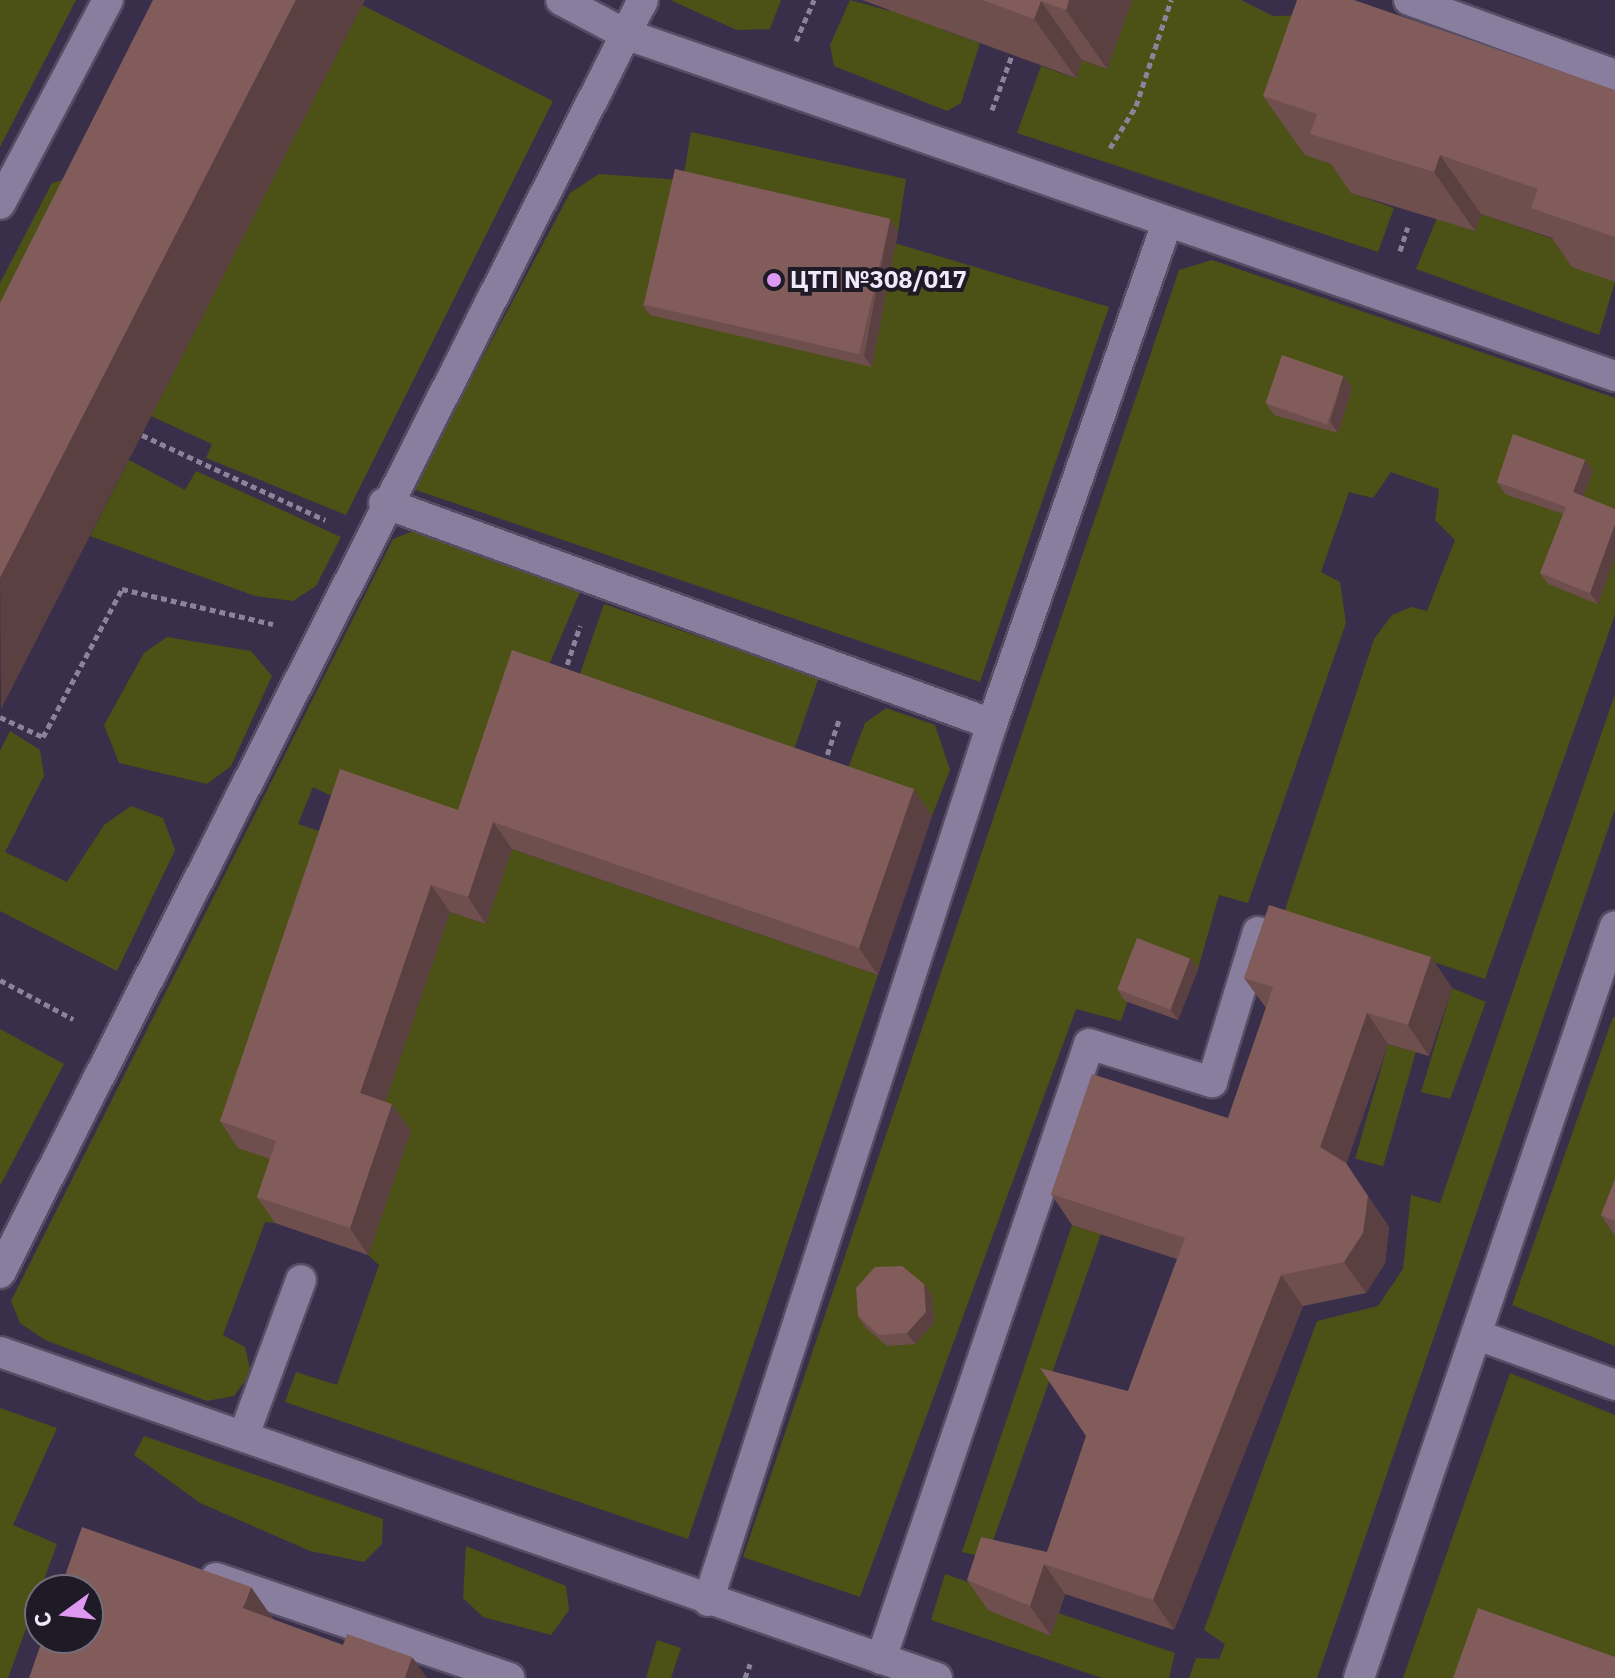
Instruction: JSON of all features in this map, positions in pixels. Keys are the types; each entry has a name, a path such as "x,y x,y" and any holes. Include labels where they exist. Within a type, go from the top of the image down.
{"lane":[{"path":"0,204 108,0"},
{"path":"561,0 625,34 1615,376"},
{"path":"0,1273 317,634 643,0"},
{"path":"1409,0 1615,75"},
{"path":"708,1601 992,724 1167,223"},
{"path":"384,503 992,724"},
{"path":"1359,1678 1480,1336 1615,926"},
{"path":"881,1659 1089,1044 1212,1082 1258,932"},
{"path":"244,1435 301,1280"},
{"path":"1480,1336 1615,1385"},
{"path":"0,1352 244,1435 708,1601 937,1678"},
{"path":"180,1566 509,1678"}],"path":[{"path":"1082,194 1136,106 1171,0"},
{"path":"142,435 366,539"},
{"path":"560,687 595,580"},
{"path":"1,719 43,737 122,589 317,634"},
{"path":"820,777 854,674"},
{"path":"0,980 116,1043"}],"green space":[{"path":"0,0 76,0 0,147"},
{"path":"670,0 781,0 770,29 737,30"},
{"path":"850,0 890,11 894,0 949,15 943,30 980,43 961,103 947,111 834,66 830,45"},
{"path":"1132,0 1241,0 1273,16 1373,14 1352,193 1394,208 1378,252 1017,133 1041,66 1075,78 1082,60 1107,69"},
{"path":"362,5 553,101 346,515 206,458 212,444 151,416"},
{"path":"691,132 906,179 898,232 683,180"},
{"path":"90,173 0,316 0,283 52,183"},
{"path":"599,174 683,180 1109,307 980,682 413,489 570,193"},
{"path":"1481,214 1579,248 1615,282 1599,335 1416,269 1437,218 1475,231"},
{"path":"1212,260 1615,398 1615,615 1485,979 1284,913 1374,639 1392,615 1411,607 1427,611 1455,540 1435,520 1439,489 1391,472 1373,498 1349,492 1321,572 1340,582 1346,623 1248,903 1219,895 1198,969 1145,949 1121,1021 1076,1009 860,1597 743,1557 1179,270"},
{"path":"129,460 185,490 196,471 341,537 316,586 293,601 255,596 90,536"},
{"path":"416,530 580,592 476,836 355,807 313,787 298,824 319,831 239,1148 295,1167 275,1223 265,1222 223,1335 245,1347 251,1373 234,1396 207,1401 45,1340 20,1323 11,1301 393,539"},
{"path":"604,604 819,678 788,766 574,692"},
{"path":"167,637 251,651 272,676 231,766 207,784 119,763 104,725 144,653"},
{"path":"1615,694 1615,809 1317,1678 1189,1678 1196,1658 1219,1659 1225,1644 1204,1630 1317,1321 1378,1306 1403,1269 1411,1195 1440,1203"},
{"path":"886,708 935,725 950,770 932,816 842,784 865,723"},
{"path":"10,731 40,750 44,776 5,852 67,882 104,825 131,806 163,818 175,850 117,971 0,911 0,751"},
{"path":"512,849 878,975 688,1539 285,1402 296,1372 337,1385 379,1265 368,1255 410,1131 379,1120 450,912 486,924"},
{"path":"1452,988 1486,1002 1450,1099 1421,1092"},
{"path":"1615,1017 1615,1346 1512,1305"},
{"path":"0,1029 64,1064 0,1186"},
{"path":"1388,1044 1416,1052 1383,1166 1355,1158"},
{"path":"1072,1225 1101,1234 987,1558 962,1552"},
{"path":"1510,1373 1615,1415 1615,1659 1467,1678 1403,1678"},
{"path":"0,1408 57,1428 13,1525 57,1544 46,1574 24,1574 24,1634 8,1678 0,1678"},
{"path":"144,1436 383,1519 382,1544 364,1562 310,1551 200,1503 134,1455"},
{"path":"466,1546 566,1586 569,1610 551,1635 483,1617 463,1598"},
{"path":"945,1574 1175,1653 1169,1678 1102,1678 931,1620"},
{"path":"657,1640 681,1648 671,1678 646,1678"}],"building":[{"path":"153,0 296,0 0,578 0,303"},
{"path":"983,0 1069,0 1066,10 1041,1 1034,19"},
{"path":"1297,0 1354,0 1615,90 1615,237 1531,208 1538,189 1440,155 1434,172 1310,134 1317,114 1263,96"},
{"name":"ЦТП №308/017","path":"675,169 890,219 859,354 644,304"},
{"path":"1282,355 1343,376 1327,424 1265,403"},
{"path":"1513,434 1585,460 1573,492 1615,509 1615,524 1590,593 1540,573 1566,507 1497,482"},
{"path":"512,650 914,789 859,948 493,822 468,897 431,885 360,1093 392,1104 350,1228 257,1197 276,1141 220,1121 340,769 458,810"},
{"path":"1269,905 1431,957 1408,1025 1367,1013 1320,1147 1346,1163 1368,1196 1363,1233 1344,1262 1281,1275 1153,1600 1044,1564 1030,1606 967,1580 981,1537 1047,1552 1086,1436 1040,1368 1128,1391 1185,1238 1051,1194 1092,1074 1228,1118 1273,987 1244,978"},
{"path":"1137,938 1190,958 1171,1010 1117,989"},
{"path":"1615,1179 1615,1221 1601,1215"},
{"path":"902,1266 924,1284 926,1312 907,1333 879,1335 858,1316 856,1288 875,1267"},
{"path":"82,1527 251,1587 243,1608 343,1645 347,1634 412,1657 405,1678 29,1678 37,1654 104,1654 104,1574 66,1574"},
{"path":"1478,1608 1615,1657 1615,1678 1453,1678"}],"place":[{"name":"ЦТП №308/017","path":"774,280"}]}
